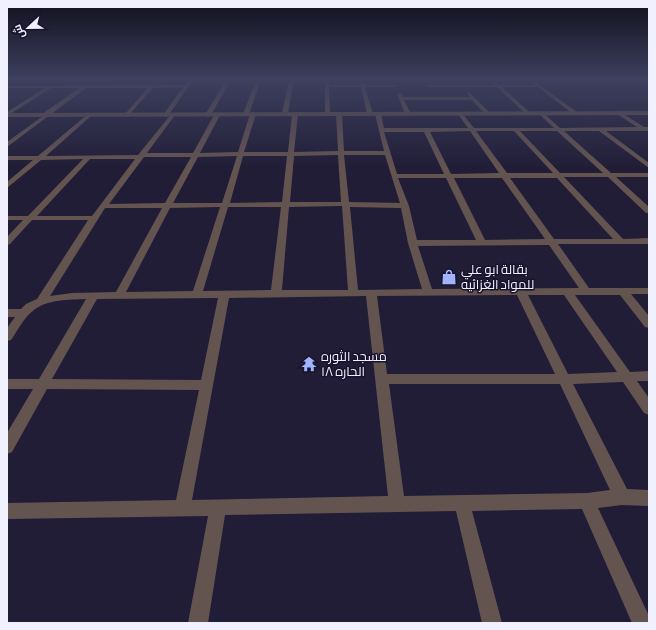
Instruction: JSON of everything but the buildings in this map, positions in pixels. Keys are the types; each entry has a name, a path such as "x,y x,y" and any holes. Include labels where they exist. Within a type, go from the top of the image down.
{"street":[{"path":"7,115 17,108"},
{"path":"7,145 55,108"},
{"path":"127,115 132,108"},
{"path":"42,300 94,218 173,108"},
{"path":"119,295 194,155 216,108"},
{"path":"197,295 242,155 251,108"},
{"path":"285,114 286,108"},
{"path":"328,108 328,114"},
{"path":"368,108 370,114"},
{"path":"405,108 408,114"},
{"path":"483,108 487,113"},
{"path":"522,108 527,113"},
{"path":"569,108 575,113"},
{"path":"541,113 649,211"},
{"path":"619,113 646,129 649,133"},
{"path":"7,115 649,113"},
{"path":"276,294 295,114"},
{"path":"339,114 353,293"},
{"path":"378,114 381,130 394,176 405,206 413,243 428,293"},
{"path":"461,114 586,291"},
{"path":"7,186 89,115"},
{"path":"381,130 646,129"},
{"path":"426,130 482,242"},
{"path":"516,130 620,241"},
{"path":"601,130 649,166"},
{"path":"7,158 388,153"},
{"path":"7,242 88,158"},
{"path":"394,176 649,175"},
{"path":"103,206 285,204 405,206"},
{"path":"7,218 94,218"},
{"path":"413,243 649,241"},
{"path":"567,291 649,409"},
{"path":"623,291 649,324"},
{"path":"7,337 25,312 34,304 42,300 93,296 649,291"},
{"path":"521,292 622,498"},
{"path":"371,293 397,504"},
{"path":"182,508 224,294"},
{"path":"7,447 93,296"},
{"path":"7,313 25,312"},
{"path":"382,378 564,379 649,376"},
{"path":"7,384 206,385"},
{"path":"7,511 587,501 622,498 649,498"},
{"path":"587,501 642,623"},
{"path":"462,503 492,623"},
{"path":"198,623 218,507"}],"place":[{"name":"بقالة ابو علي للمواد الغزائيه","path":"449,277"},
{"name":"مسجد الثوره الحاره ١٨","path":"309,364"}]}
